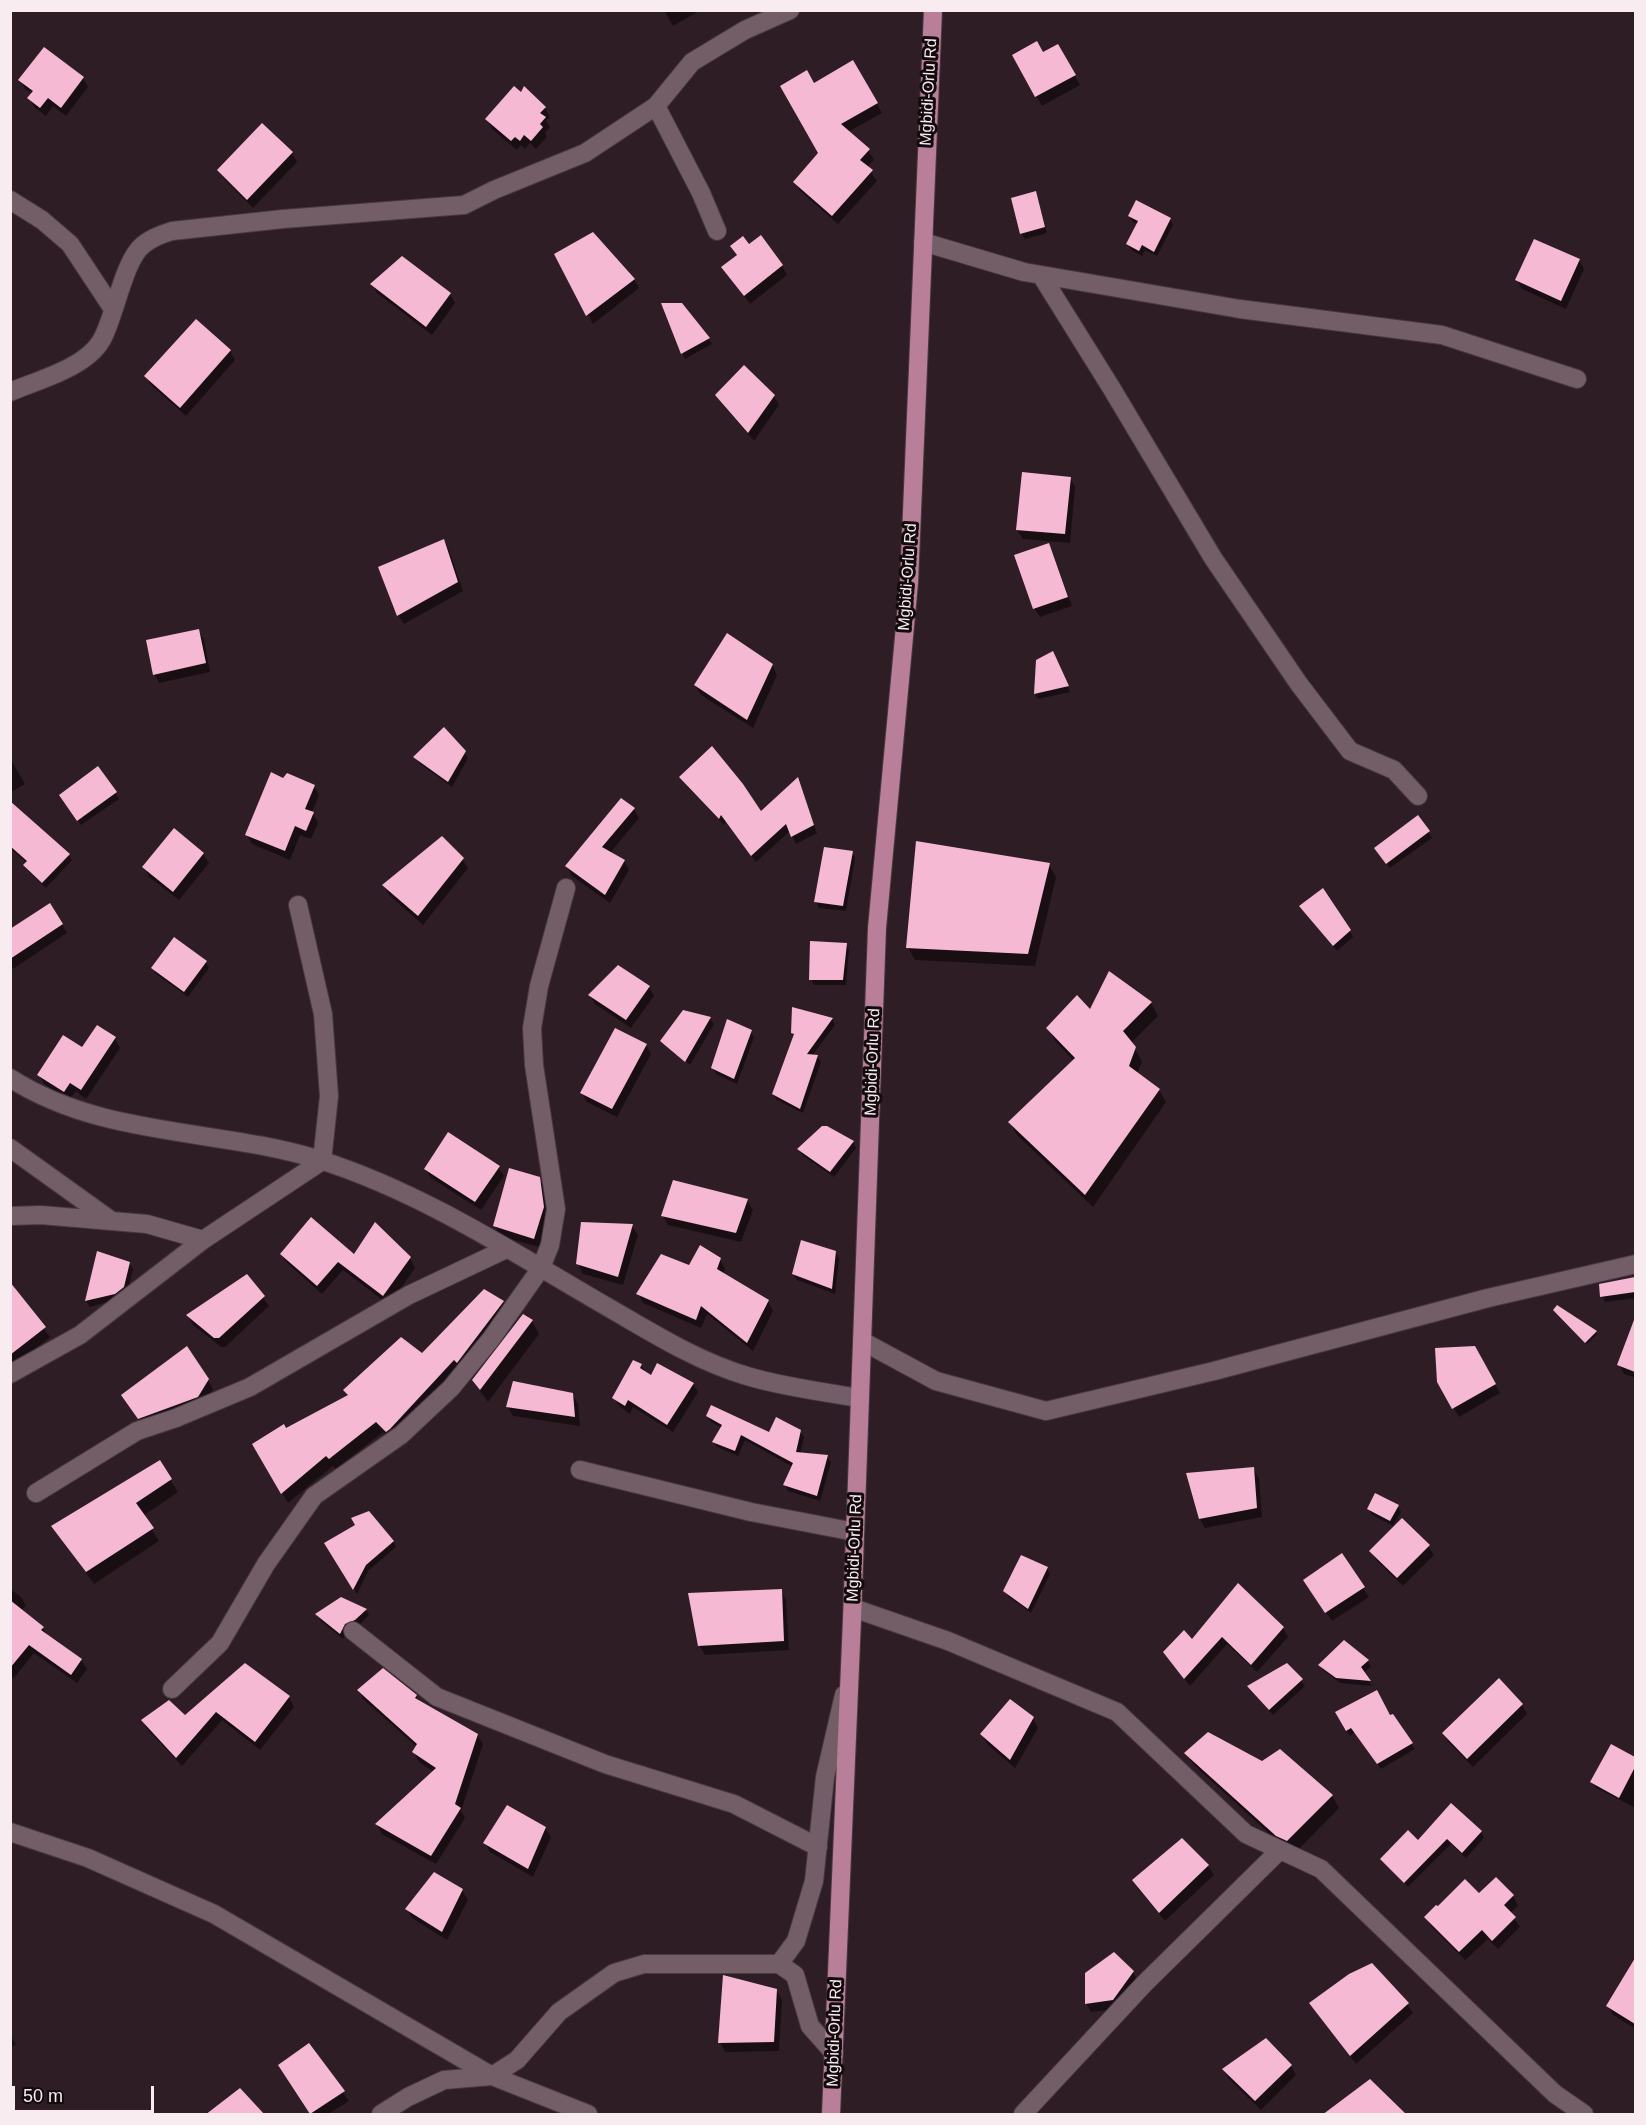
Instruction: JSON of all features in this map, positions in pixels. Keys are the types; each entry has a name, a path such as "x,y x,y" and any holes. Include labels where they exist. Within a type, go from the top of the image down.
{"main road":[{"name":"Mgbidi-Orlu Rd","path":"831,2115 853,1608 878,928 909,584 933,10"}],"street":[{"path":"10,392 81,362 101,342 130,265 142,246 160,236 172,231 283,219 464,205 494,190 585,153 656,106 692,62 745,30 790,10"},
{"path":"656,106 701,193 717,231"},
{"path":"10,200 42,220 70,244 113,309"},
{"path":"923,242 1024,272 1240,309 1442,335 1577,379"},
{"path":"1041,275 1213,558 1299,684 1350,751 1394,770 1419,796"},
{"path":"172,1689 220,1642 266,1564 314,1496 401,1435 451,1388 491,1339 540,1268 550,1245 556,1209 534,1065 532,1028 539,986 566,888"},
{"path":"298,905 323,1014 328,1096 322,1161"},
{"path":"10,1078 31,1091 64,1104 136,1126 290,1152 381,1182 425,1203 658,1336 709,1362 748,1377 860,1398"},
{"path":"10,1148 110,1220"},
{"path":"10,1374 80,1335 202,1240 322,1161"},
{"path":"10,1216 41,1215 147,1224 202,1240"},
{"path":"36,1492 137,1431 176,1418 250,1387 409,1295 506,1249"},
{"path":"862,1341 936,1381 1046,1411 1214,1371 1488,1298 1635,1264"},
{"path":"580,1470 751,1512 855,1532"},
{"path":"853,1608 948,1641 1117,1712 1246,1834 1321,1869 1555,2094 1584,2115"},
{"path":"353,1631 437,1696 605,1764 734,1803 818,1847"},
{"path":"779,1964 796,1941 814,1881 825,1777 850,1673"},
{"path":"10,1832 88,1858 214,1914 492,2076 588,2115"},
{"path":"1023,2115 1144,1984 1280,1850"},
{"path":"381,2115 408,2097 444,2080 492,2076 517,2060 559,2012 614,1973 644,1964 779,1964 795,1975 810,2026 834,2053"}],"building":[{"path":"1037,41 1043,52 1058,44 1076,75 1035,97 1012,55"},
{"path":"44,47 84,77 61,108 48,98 40,108 27,98 33,91 18,80"},
{"path":"853,60 878,103 841,124 870,149 860,160 873,170 832,216 793,182 818,153 780,86 807,70 814,83"},
{"path":"514,86 521,92 524,86 546,107 540,113 546,117 540,124 543,127 531,141 524,135 520,141 515,137 511,141 485,119"},
{"path":"262,123 293,152 247,200 217,170"},
{"path":"1036,191 1045,227 1020,234 1011,198"},
{"path":"1136,200 1171,218 1154,252 1142,245 1139,251 1126,244 1138,221 1128,216"},
{"path":"593,232 635,279 586,316 554,254"},
{"path":"761,235 783,265 744,296 721,267 737,255 730,246 743,236 749,244"},
{"path":"1534,239 1580,259 1561,301 1515,280"},
{"path":"402,256 451,293 426,327 370,284"},
{"path":"661,303 682,303 710,338 681,354"},
{"path":"196,319 231,350 180,408 144,376"},
{"path":"744,365 775,395 748,433 715,395"},
{"path":"1022,472 1071,477 1065,534 1016,530"},
{"path":"444,539 458,582 397,616 378,567"},
{"path":"1049,543 1068,597 1033,609 1014,555"},
{"path":"199,629 206,663 153,675 146,640"},
{"path":"727,633 773,664 747,720 694,685"},
{"path":"1053,651 1069,686 1034,694 1036,660"},
{"path":"444,727 466,751 448,782 413,757"},
{"path":"712,746 743,784 761,811 798,777 814,825 791,837 786,824 751,856 721,815 719,819 679,777"},
{"path":"98,766 117,792 77,821 59,795"},
{"path":"271,772 283,778 287,773 315,785 305,809 314,812 306,831 295,826 285,851 245,835"},
{"path":"621,798 635,808 602,847 625,860 605,895 565,866"},
{"path":"10,801 70,854 42,883 23,865 27,861 10,846"},
{"path":"1418,815 1430,831 1386,864 1374,848"},
{"path":"174,828 204,853 173,892 142,867"},
{"path":"442,836 464,858 418,916 382,885"},
{"path":"916,841 1050,863 1028,954 906,948"},
{"path":"824,847 853,851 843,906 814,902"},
{"path":"1323,888 1351,930 1333,946 1299,906"},
{"path":"50,903 63,924 10,959 10,929"},
{"path":"174,937 207,961 184,992 151,968"},
{"path":"810,941 847,943 843,980 809,980"},
{"path":"618,965 650,986 626,1020 588,995"},
{"path":"1109,971 1152,1002 1123,1031 1136,1047 1129,1066 1160,1089 1085,1195 1008,1122 1075,1058 1046,1028 1077,995 1090,1009"},
{"path":"792,1007 833,1018 807,1054 818,1055 800,1109 772,1094 794,1034 791,1033"},
{"path":"683,1010 711,1017 685,1062 660,1041"},
{"path":"727,1019 752,1030 734,1079 711,1068"},
{"path":"97,1025 116,1037 81,1090 70,1083 64,1092 37,1075 63,1035 82,1047"},
{"path":"615,1028 647,1044 612,1109 580,1093"},
{"path":"822,1126 827,1126 854,1141 830,1172 797,1149"},
{"path":"448,1132 500,1166 475,1202 424,1169"},
{"path":"509,1168 540,1177 544,1207 534,1239 493,1226"},
{"path":"673,1180 748,1199 736,1233 661,1216"},
{"path":"311,1217 354,1254 375,1222 411,1257 383,1296 338,1262 317,1286 280,1254"},
{"path":"581,1222 633,1224 618,1277 576,1264"},
{"path":"801,1240 836,1251 832,1289 792,1274"},
{"path":"700,1245 721,1258 717,1269 769,1300 747,1343 701,1306 696,1320 636,1294 661,1254 689,1265"},
{"path":"97,1251 130,1262 124,1287 115,1294 85,1301"},
{"path":"247,1274 265,1296 219,1338 214,1338 186,1315"},
{"path":"1635,1277 1635,1292 1600,1297 1599,1284"},
{"path":"10,1282 46,1327 10,1355"},
{"path":"484,1289 504,1301 457,1363 454,1360 386,1432 376,1422 329,1459 326,1456 281,1494 252,1444 284,1424 286,1428 348,1395 343,1390 401,1337 422,1353"},
{"path":"1557,1305 1597,1331 1585,1343 1553,1310"},
{"path":"523,1314 533,1320 480,1390 472,1380"},
{"path":"1635,1321 1635,1372 1617,1365"},
{"path":"187,1346 209,1379 198,1397 138,1419 121,1395"},
{"path":"1475,1346 1496,1384 1452,1409 1437,1382 1435,1348"},
{"path":"633,1360 642,1364 640,1368 651,1375 657,1363 694,1383 667,1425 628,1400 625,1406 612,1398"},
{"path":"513,1381 573,1393 575,1417 506,1407"},
{"path":"711,1405 769,1432 776,1417 801,1430 796,1452 828,1455 817,1496 783,1485 793,1463 741,1435 735,1451 712,1442 722,1425 706,1416"},
{"path":"160,1460 172,1479 136,1503 154,1528 86,1572 51,1526"},
{"path":"1254,1467 1257,1508 1199,1519 1186,1473"},
{"path":"1375,1493 1399,1505 1390,1521 1367,1509"},
{"path":"369,1511 394,1541 366,1565 353,1590 324,1543 355,1525 351,1518"},
{"path":"1402,1518 1430,1545 1397,1578 1369,1551"},
{"path":"1342,1553 1365,1587 1325,1613 1303,1580"},
{"path":"1021,1555 1048,1567 1028,1609 1003,1591"},
{"path":"1238,1583 1284,1627 1251,1665 1222,1637 1184,1679 1163,1652 1184,1630 1192,1639"},
{"path":"782,1589 784,1641 698,1646 688,1593"},
{"path":"341,1597 367,1609 355,1620 345,1624 340,1634 315,1614"},
{"path":"10,1600 44,1627 41,1630 82,1659 71,1675 29,1645 10,1668"},
{"path":"1344,1640 1369,1660 1361,1667 1371,1681 1336,1678 1318,1665"},
{"path":"245,1663 290,1696 255,1742 216,1712 176,1758 141,1720 169,1700 185,1715"},
{"path":"1287,1663 1303,1679 1269,1710 1247,1686"},
{"path":"383,1668 417,1695 415,1698 478,1734 455,1804 461,1808 431,1856 375,1824 436,1768 412,1752 417,1744 357,1690"},
{"path":"1499,1678 1523,1704 1467,1759 1442,1733"},
{"path":"1377,1690 1390,1715 1393,1714 1413,1743 1377,1764 1351,1728 1346,1731 1335,1712"},
{"path":"1010,1699 1034,1717 1010,1760 980,1734"},
{"path":"1208,1732 1262,1761 1280,1749 1333,1795 1287,1841 1276,1836 1184,1753"},
{"path":"1611,1744 1635,1757 1635,1767 1619,1798 1590,1782"},
{"path":"1451,1803 1482,1831 1462,1853 1447,1839 1404,1883 1380,1859 1408,1830 1418,1840"},
{"path":"507,1805 546,1827 528,1869 483,1843"},
{"path":"1182,1838 1209,1865 1159,1913 1132,1880"},
{"path":"434,1872 463,1889 442,1932 405,1909"},
{"path":"1496,1877 1514,1895 1504,1905 1516,1917 1492,1941 1482,1930 1459,1952 1424,1917 1465,1879 1479,1893"},
{"path":"1114,1952 1134,1971 1113,2000 1085,2004 1085,1973"},
{"path":"1635,1958 1635,2024 1606,2006"},
{"path":"1372,1963 1409,2003 1350,2056 1309,2003 1349,1974"},
{"path":"723,1975 777,1989 774,2042 718,2043"},
{"path":"1266,2038 1292,2065 1255,2101 1222,2069"},
{"path":"309,2043 345,2091 310,2114 278,2065"},
{"path":"1370,2079 1407,2115 1322,2115"},
{"path":"240,2088 265,2115 205,2115"}]}
